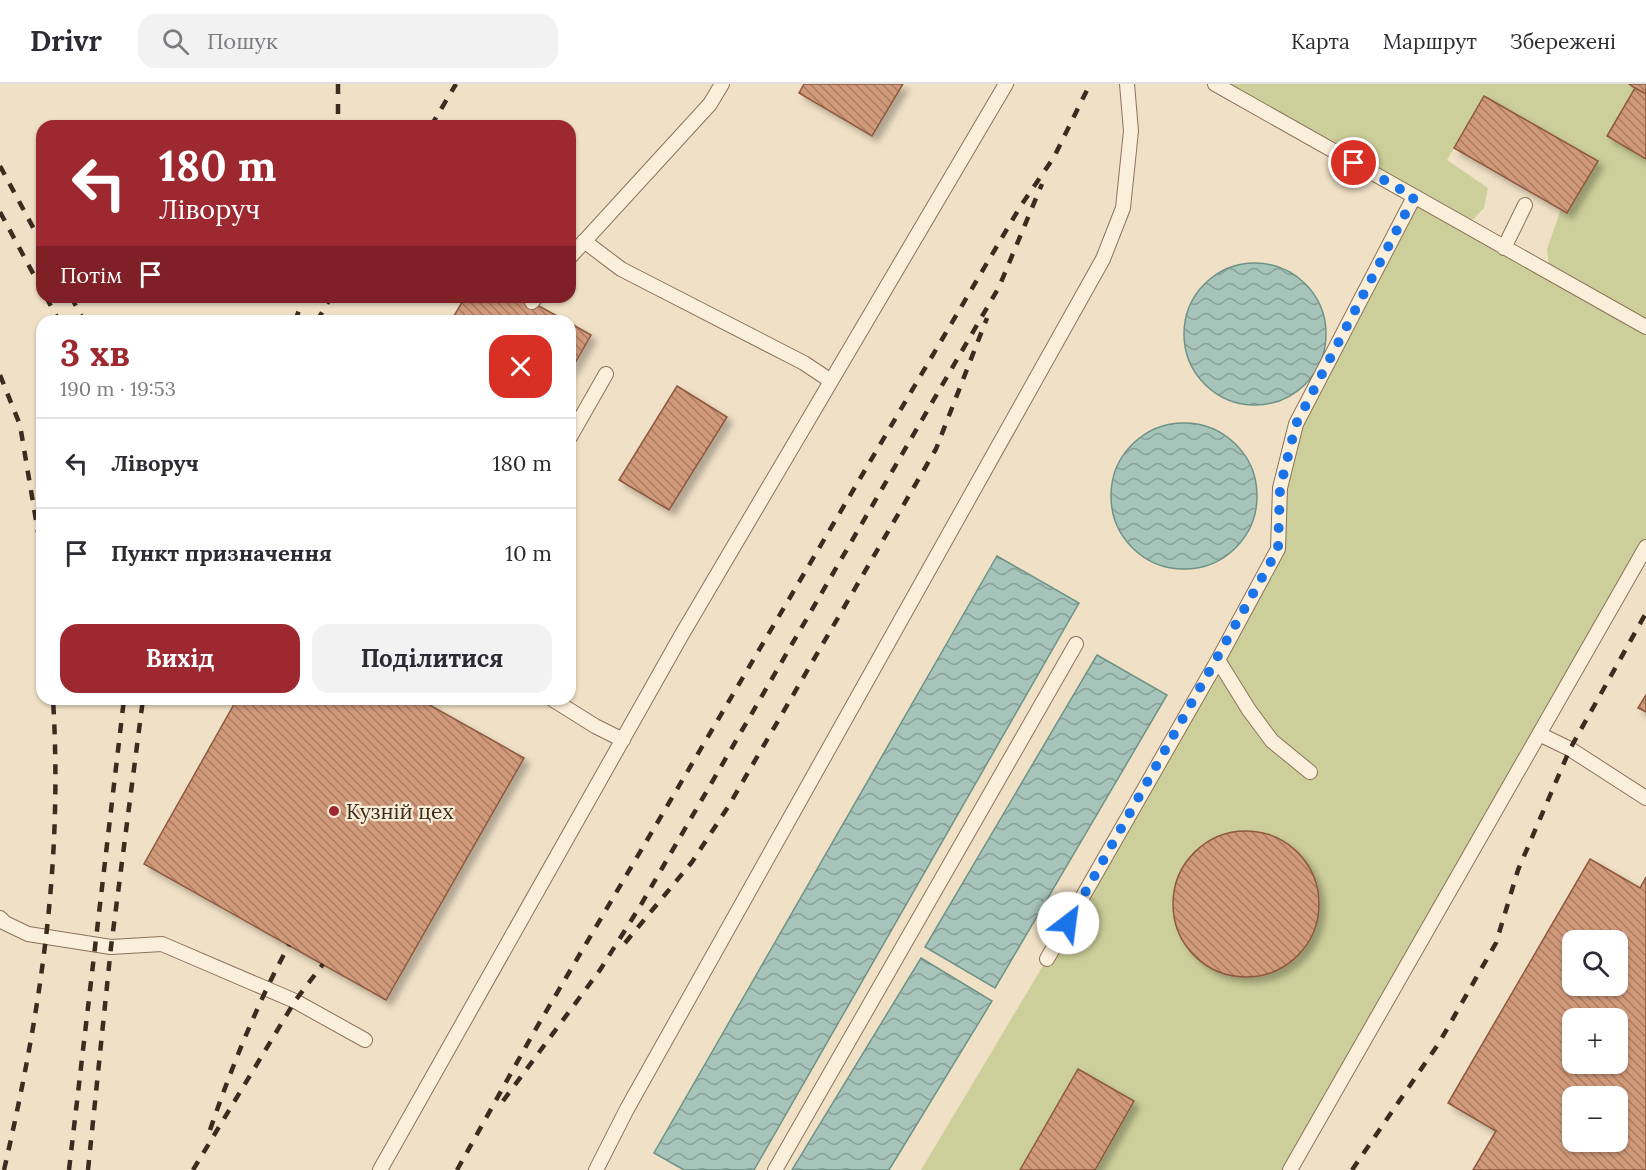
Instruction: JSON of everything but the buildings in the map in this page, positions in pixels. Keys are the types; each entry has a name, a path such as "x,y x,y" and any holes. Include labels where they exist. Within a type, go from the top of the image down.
{"lane":[{"path":"576,250 710,104 722,84"},
{"path":"380,1170 623,740 1006,84"},
{"path":"596,1170 633,1099 1103,259 1123,208 1131,131 1127,84"},
{"path":"1215,84 1646,327"},
{"path":"1047,959 1218,660 1278,549 1280,488 1296,424 1414,197"},
{"path":"1504,248 1525,205"},
{"path":"584,241 621,269 804,363 831,381"},
{"path":"576,426 606,374"},
{"path":"1294,1169 1646,547"},
{"path":"775,1170 1076,644"},
{"path":"1218,660 1249,710 1272,741 1310,772"},
{"path":"562,705 623,740"},
{"path":"1539,734 1570,749 1646,798"},
{"path":"0,918 5,923 28,934 111,947 162,944 295,1001 365,1040"}],"green space":[{"path":"1215,84 1629,84 1635,88 1607,136 1646,159 1646,547 1289,1170 921,1170 1047,959 1278,549 1296,424 1413,197","holes":["1484,96 1598,161 1568,213 1561,209 1547,249 1549,267 1468,225 1484,208 1488,188 1447,160"]}],"water":[{"path":"1255,263 1282,269 1305,284 1320,307 1326,334 1320,361 1305,384 1282,399 1255,405 1228,399 1205,384 1190,361 1184,334 1190,307 1205,284 1228,269"},
{"path":"1184,423 1212,429 1235,445 1251,468 1257,496 1251,524 1235,547 1212,563 1184,569 1156,563 1133,547 1117,524 1111,496 1117,468 1133,445 1156,429"},
{"path":"997,556 1079,603 754,1170 684,1170 654,1153"},
{"path":"1097,655 1167,695 995,988 925,947"},
{"path":"921,958 992,1001 889,1170 792,1170"}],"railway":[{"path":"338,84 338,120"},
{"path":"435,120 456,84"},
{"path":"457,1170 534,1032 1020,207 1054,157 1090,84"},
{"path":"0,166 36,233"},
{"path":"503,1101 600,970 639,908 999,287 1042,184"},
{"path":"0,212 36,279"},
{"path":"49,303 56,315"},
{"path":"74,303 81,315"},
{"path":"297,315 302,303"},
{"path":"320,315 328,303"},
{"path":"625,943 692,862 728,807 936,449 987,318"},
{"path":"0,375 20,425 36,520"},
{"path":"1352,1170 1439,1043 1496,943 1518,870 1570,749 1646,613"},
{"path":"4,1170 29,1052 46,936 55,819 53,705"},
{"path":"69,1170 123,705"},
{"path":"88,1170 111,947 142,705"},
{"path":"210,1130 246,1036 289,945"},
{"path":"193,1170 295,1001 323,964"}],"place":[{"name":"Кузній цех","path":"334,811"}],"route":[{"path":"1068,923 1227,645 1278,549 1280,488 1296,424 1414,197 1354,163"}]}
